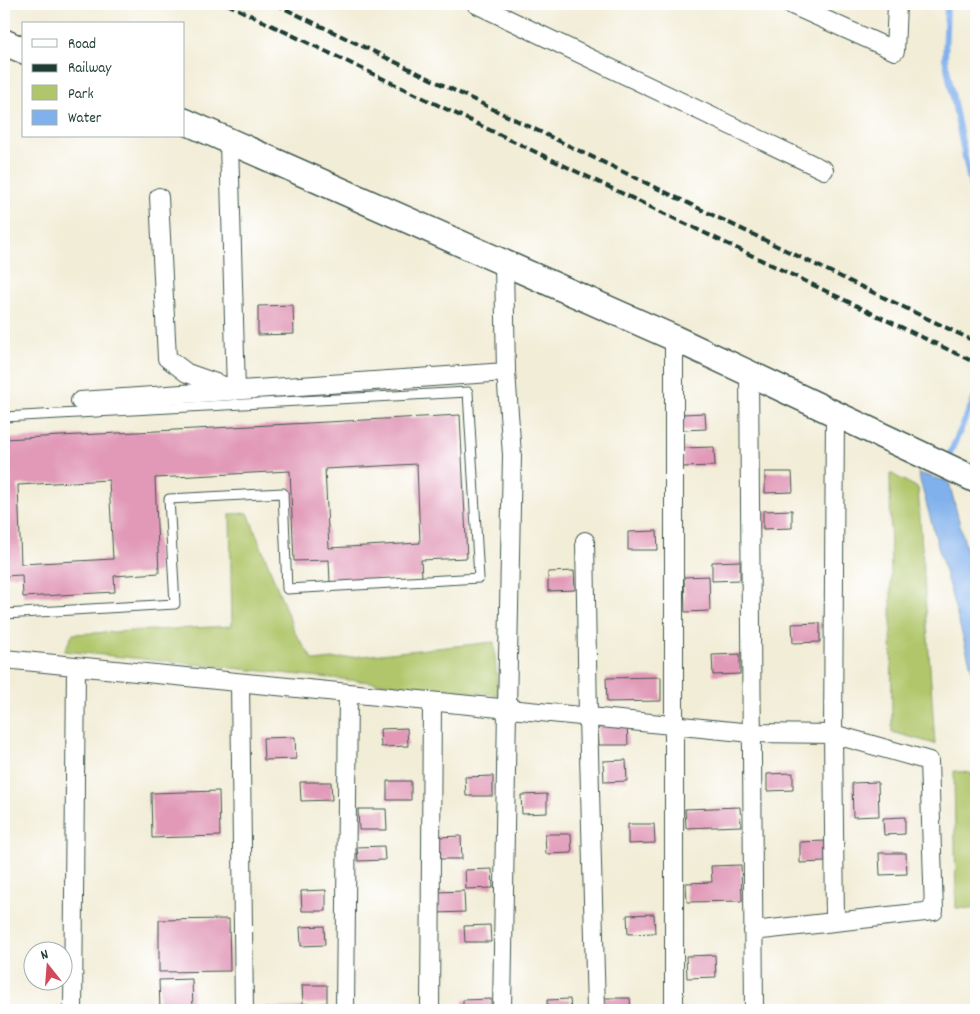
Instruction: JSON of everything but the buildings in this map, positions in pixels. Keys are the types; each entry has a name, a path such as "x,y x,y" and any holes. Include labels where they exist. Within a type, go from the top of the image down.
{"street":[{"path":"476,4 824,170"},
{"path":"790,4 895,51 897,4"},
{"path":"4,42 22,50"},
{"path":"185,121 674,338 969,476"},
{"path":"229,142 236,397"},
{"path":"159,197 167,358 187,373 236,397"},
{"path":"502,1010 512,455 506,372 504,264"},
{"path":"674,338 674,1010"},
{"path":"80,401 236,397 506,372"},
{"path":"750,373 754,1010"},
{"path":"835,413 833,734 835,921"},
{"path":"585,541 596,1010"},
{"path":"4,659 752,733 833,734 929,761 934,911 753,931"},
{"path":"73,1010 76,666"},
{"path":"240,682 244,1010"},
{"path":"345,1010 348,693"},
{"path":"430,1010 432,702"}],"lane":[{"path":"4,417 236,397 468,392 479,578 287,589 282,493 169,499 175,604 4,614"}],"green space":[{"path":"890,473 918,488 935,744 892,732"},
{"path":"248,513 295,633 314,661 494,642 498,695 64,651 73,634 232,626 230,514"},
{"path":"954,771 971,773 976,789 976,909 956,908"}],"water":[{"path":"918,473 949,482 976,587 976,685"}],"waterway":[{"path":"947,4 945,58 976,212"},
{"path":"947,460 976,395"}],"railway":[{"path":"227,4 976,363"},
{"path":"275,4 976,342"}]}
